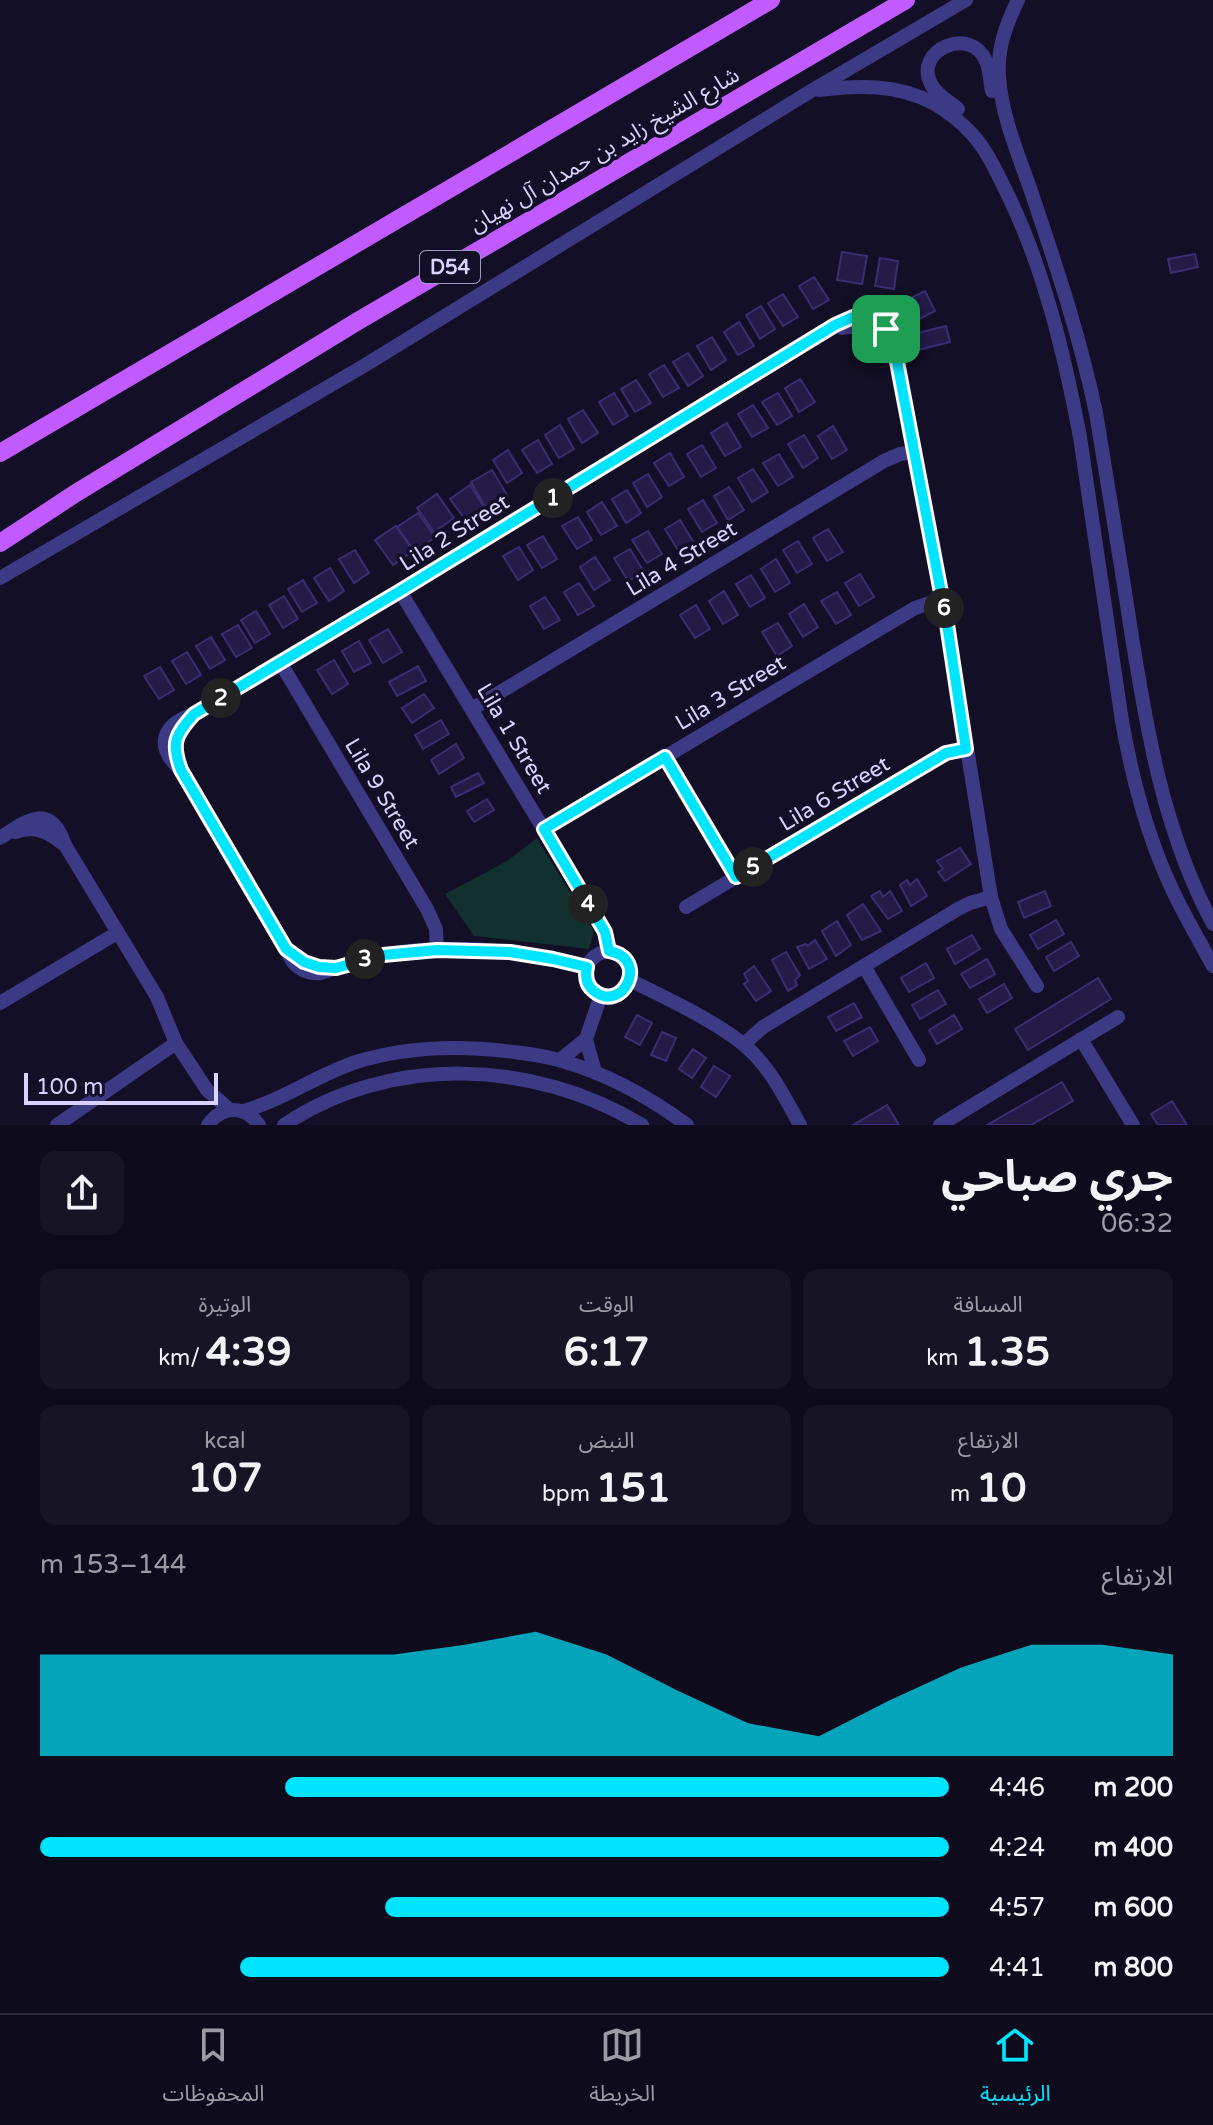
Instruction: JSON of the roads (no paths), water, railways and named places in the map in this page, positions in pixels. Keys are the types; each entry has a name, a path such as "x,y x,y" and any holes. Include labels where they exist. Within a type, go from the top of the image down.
{"main road":[{"name":"شارع الشيخ زايد بن حمدان آل نهيان","path":"0,453 771,0"},
{"name":"شارع الشيخ زايد بن حمدان آل نهيان","path":"0,543 90,484 358,321 906,0"}],"street":[{"path":"0,578 362,367 811,91 966,0"},
{"path":"1018,0 1001,43 999,75 1003,109 1069,303 1096,413 1154,761 1181,855 1213,924"},
{"path":"1019,156 1005,135 996,112 988,67 981,53 962,43 940,48 929,67 929,82 988,141 1007,179 1058,334 1076,414 1129,760 1172,890 1213,966"},
{"path":"811,91 862,86 889,88 915,95 946,111 983,148 1022,224"},
{"path":"1022,224 1040,218"},
{"name":"Lila 2 Street","path":"587,967 510,952 437,950 383,955 321,973 308,973 297,967 181,770 175,753 176,738 194,714 818,335 853,317 871,319 886,329 897,357 942,599 991,897 1001,929 1037,986"},
{"name":"Lila 4 Street","path":"472,709 884,461 915,452"},
{"name":"Lila 1 Street","path":"400,591 605,932 609,951"},
{"name":"Lila 3 Street","path":"544,829 915,608 942,599"},
{"name":"Lila 9 Street","path":"280,662 427,909 436,929 437,950"},
{"name":"Lila 6 Street","path":"686,907 946,753 966,749"},
{"path":"665,757 736,877"},
{"path":"2,837 38,829 65,845 157,997 176,1043 207,1090 237,1110 251,1115 259,1125"},
{"path":"744,1044 763,1027 964,905 991,897"},
{"path":"0,1003 117,933"},
{"path":"609,951 617,953 628,964 630,980 616,995 601,995 590,987 587,967 595,956 609,951"},
{"path":"864,966 919,1060"},
{"path":"630,980 744,1044 779,1087 800,1125"},
{"path":"560,1060 586,1039 601,995"},
{"path":"940,1125 1118,1017"},
{"path":"586,1039 595,1072"},
{"path":"1081,1039 1133,1125"},
{"path":"57,1125 176,1043"},
{"path":"209,1124 215,1116 277,1099 332,1070 359,1061 403,1051 447,1047 492,1049 560,1060 636,1091 687,1125"},
{"path":"284,1125 330,1098 365,1086 406,1076 438,1074 493,1076 560,1088 592,1099 642,1125"},
{"path":"207,1090 209,1124"}]}
